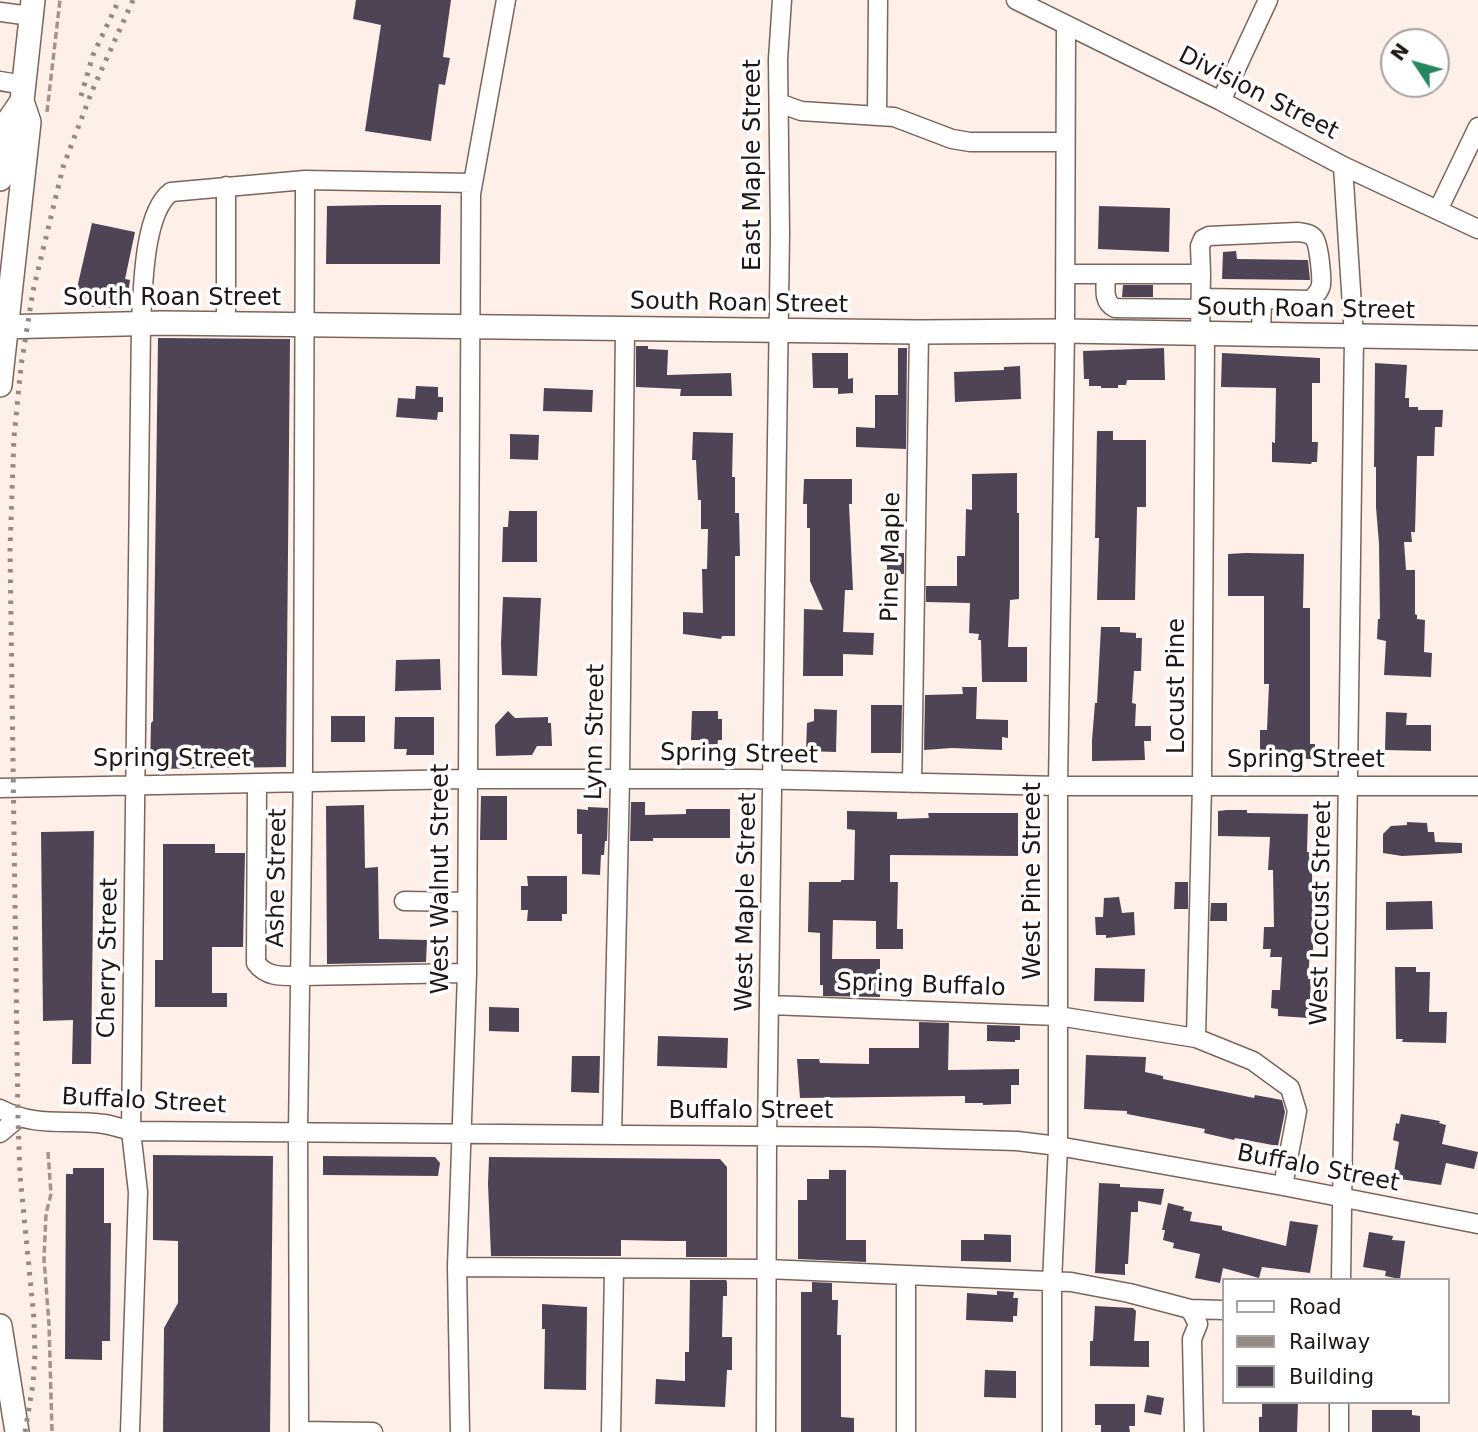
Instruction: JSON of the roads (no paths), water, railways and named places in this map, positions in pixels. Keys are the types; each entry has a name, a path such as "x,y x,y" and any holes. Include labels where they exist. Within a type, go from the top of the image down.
{"main road":[{"path":"0,174 32,8"},
{"path":"0,385 3,327 29,122 14,106"},
{"name":"South Roan Street","path":"3,327 141,324 470,326 1478,338"},
{"path":"0,1326 17,1432"}],"street":[{"name":"West Walnut Street","path":"460,1432 457,1267 467,973 466,779 472,183 506,0"},
{"name":"East Maple Street","path":"778,331 778,59 782,0"},
{"path":"877,115 878,0"},
{"name":"Division Street","path":"1016,0 1220,101 1343,166 1478,229"},
{"path":"1220,101 1268,0"},
{"path":"0,12 32,8"},
{"name":"West Pine Street","path":"1052,1432 1052,1283 1058,1146 1058,786 1065,331 1066,25"},
{"path":"0,80 14,106"},
{"path":"779,103 801,111 903,119 952,139 970,142 1064,142"},
{"path":"1438,210 1478,127"},
{"name":"West Locust Street","path":"1341,1278 1354,338 1343,166"},
{"path":"226,325 226,186 305,180 472,183"},
{"name":"Ashe Street","path":"299,1432 298,1132 303,781 305,180"},
{"name":"Cherry Street","path":"130,1432 138,1192 131,1131 141,324 144,270 148,244 163,198 171,192 226,186"},
{"name":"Locust Pine","path":"1196,1038 1202,785 1203,334 1200,246 1203,239 1209,236 1298,232 1313,237 1318,245 1321,286 1316,295 1311,300 1262,299"},
{"path":"1065,274 1201,274"},
{"path":"1106,274 1105,299 1108,305 1115,308 1262,299 1261,335"},
{"name":"Lynn Street","path":"612,1135 620,779 625,328"},
{"name":"West Maple Street","path":"765,1432 778,331"},
{"name":"Pine Maple","path":"912,783 919,332"},
{"name":"Spring Street","path":"0,788 466,779 773,780 1058,786 1478,786"},
{"path":"257,784 256,963 262,971 277,976 467,973"},
{"path":"404,901 467,902"},
{"name":"Spring Buffalo","path":"770,1005 1058,1016 1196,1038 1253,1061 1290,1088 1297,1111 1283,1186"},
{"name":"Buffalo Street","path":"0,1109 34,1122 105,1124 131,1131 977,1139 1058,1146 1478,1224"},
{"path":"0,1133 18,1118"},
{"path":"457,1267 765,1269 1071,1282 1129,1293 1190,1309 1222,1310"},
{"path":"611,1432 614,1270"},
{"path":"906,1275 906,1432"},
{"path":"1190,1309 1198,1324 1192,1339 1194,1432"},
{"path":"1339,1404 1339,1432"},
{"path":"299,1432 373,1432"}],"railway":[{"path":"81,96 93,55 119,0"},
{"path":"25,1432 35,1355 18,1118 10,549 14,437 21,366 33,291 63,167 92,91 133,0"}]}
